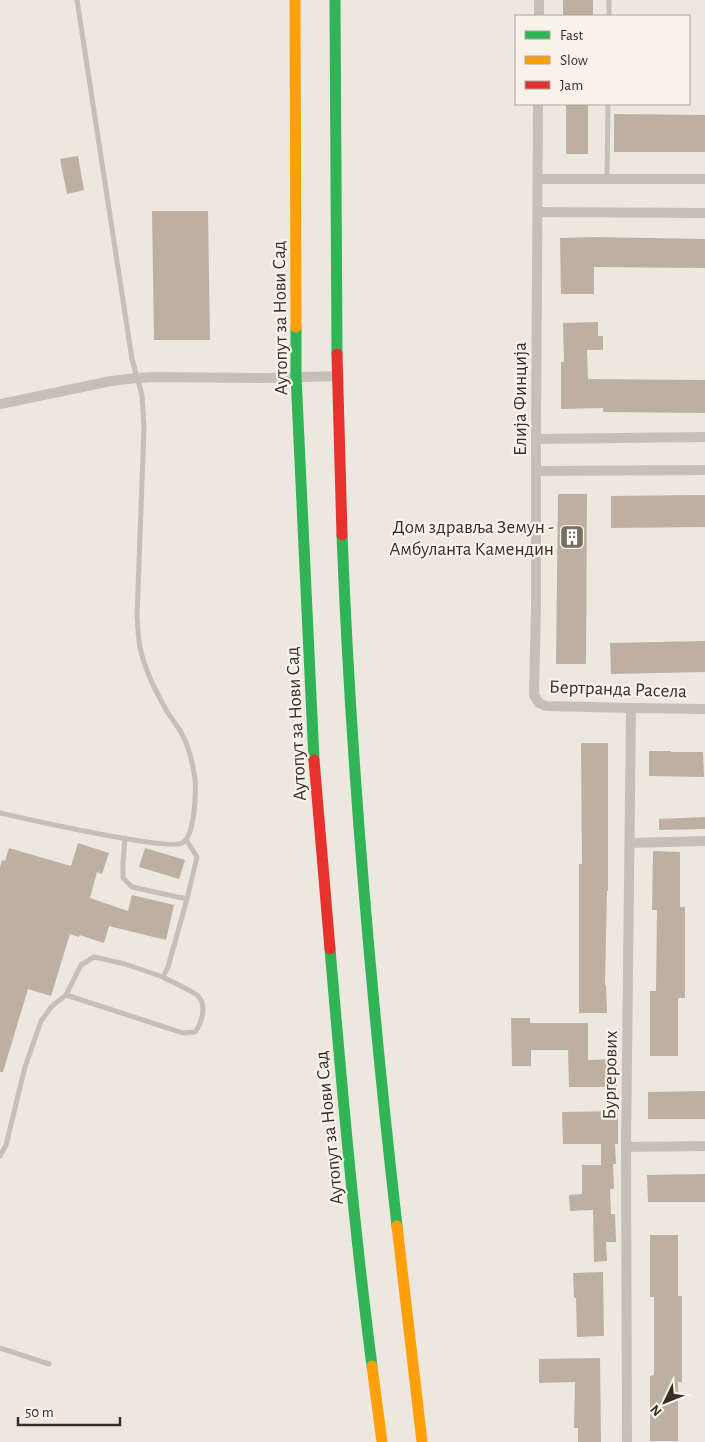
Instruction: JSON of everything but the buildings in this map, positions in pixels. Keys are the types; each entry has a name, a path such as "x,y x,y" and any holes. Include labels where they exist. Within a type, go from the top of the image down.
{"main road":[{"name":"Аутопут за Нови Сад","path":"295,0 296,376 310,691 322,868 346,1130 359,1257 382,1442"},
{"path":"334,0 335,220 342,537 355,768 388,1148 422,1442"}],"street":[{"path":"539,0 539,15"},
{"name":"Елија Финција","path":"534,695 538,105"},
{"path":"538,179 705,179"},
{"path":"538,212 705,213"},
{"path":"0,404 111,381 137,378 338,376"},
{"path":"536,439 705,437"},
{"path":"536,471 705,470"},
{"name":"Бертранда Расела","path":"534,695 539,702 546,706 705,709"},
{"name":"Бургерових","path":"627,1442 626,1147 631,708"},
{"path":"630,843 705,841"},
{"path":"626,1147 705,1146"}],"lane":[{"path":"0,814 125,838 181,845 187,841 194,811 195,781 189,750 151,680 140,647 137,617 144,428 142,395 129,340 77,0"},
{"path":"609,0 609,15"},
{"path":"607,178 608,105"},
{"path":"125,838 123,878 132,887 187,899"},
{"path":"163,977 168,967 197,857 187,841"},
{"path":"0,1156 6,1145 25,1067 41,1021 52,1006 66,995 81,965 94,957 125,964 163,977 198,996 203,1008 199,1027 195,1032 182,1033 66,995"},
{"path":"0,1348 50,1364"}],"traffic: fast":[{"path":"335,0 337,354"},
{"path":"296,327 296,376 314,760"},
{"path":"342,535 363,881 397,1226"},
{"path":"330,949 354,1210 372,1366"}],"traffic: slow":[{"path":"295,0 296,327"},
{"path":"397,1226 422,1442"},
{"path":"372,1366 382,1442"}],"traffic: jam":[{"path":"337,354 342,535"},
{"path":"314,760 330,949"}],"place":[{"name":"Дом здравља Земун - Амбуланта Камендин","path":"572,537"}]}
